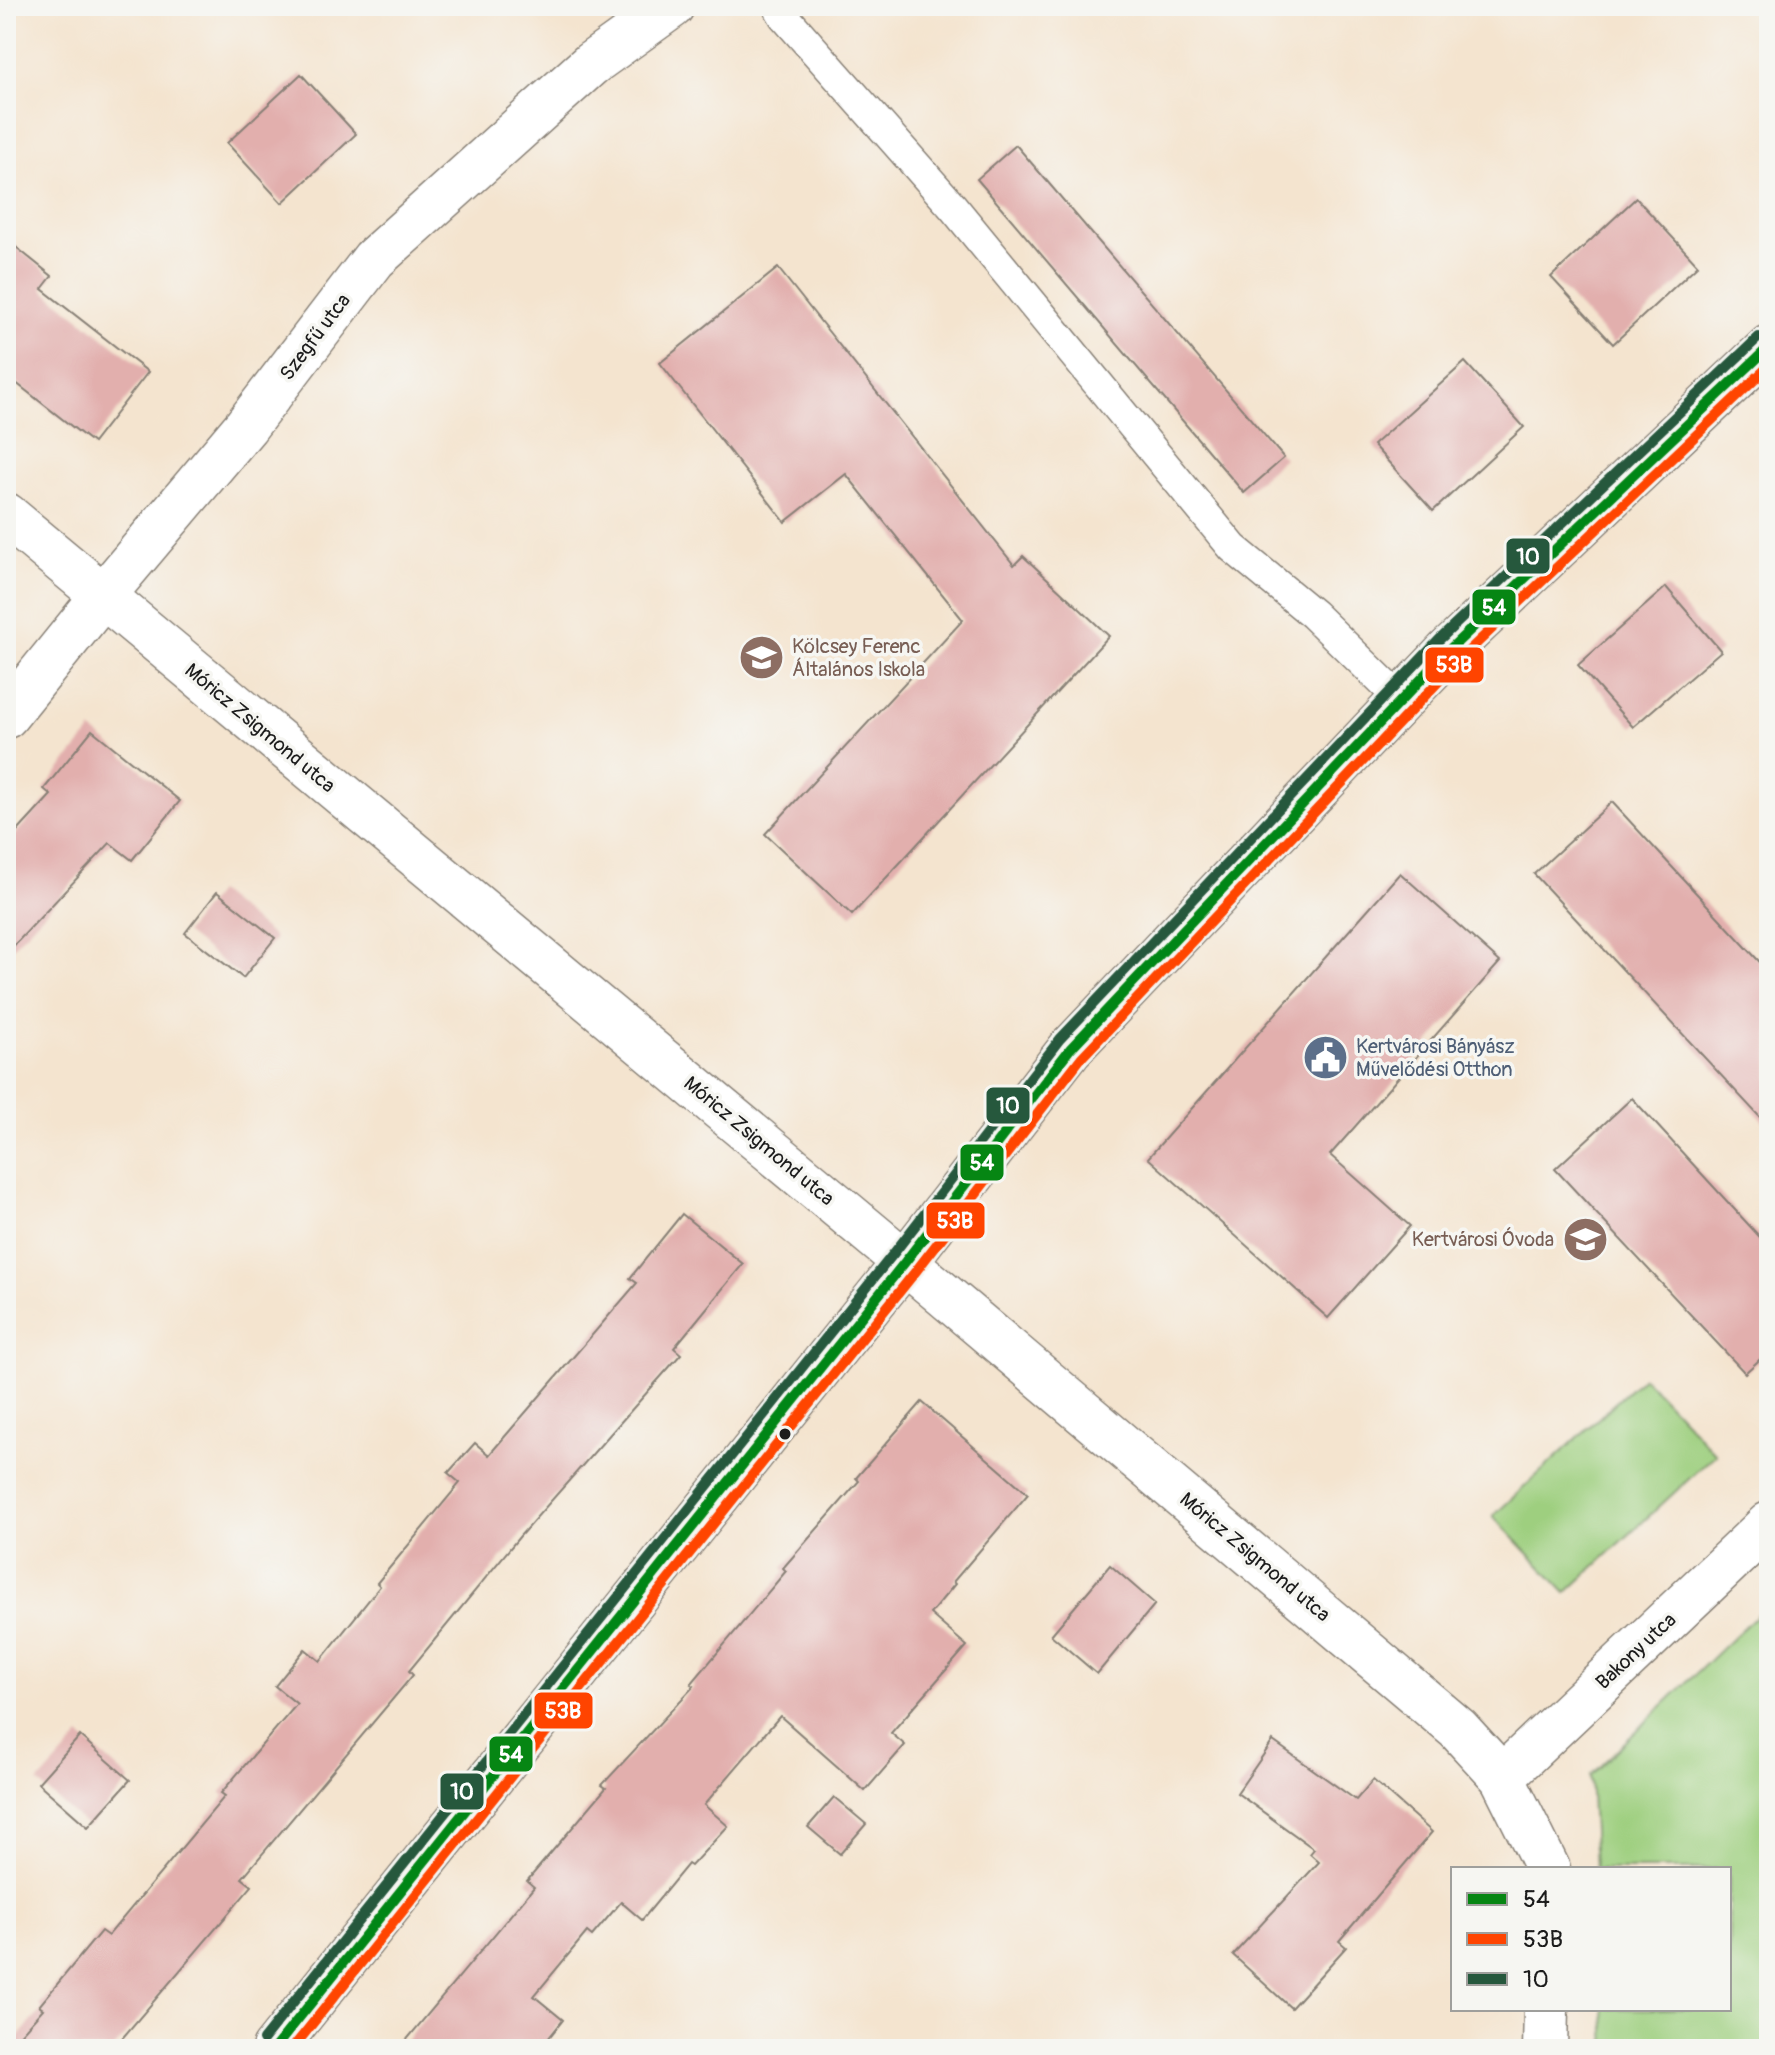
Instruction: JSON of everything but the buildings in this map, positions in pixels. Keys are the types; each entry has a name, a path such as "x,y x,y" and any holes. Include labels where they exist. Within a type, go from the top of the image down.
{"street":[{"name":"Szegfű utca","path":"6,716 246,426 374,259 591,64 672,6"},
{"path":"274,2049 905,1262 1070,1049 1449,650 1769,347"},
{"name":"Móricz Zsigmond utca","path":"6,515 905,1262 1458,1729 1502,1777 1547,1867"},
{"name":"Bakony utca","path":"1502,1777 1769,1524"},
{"path":"1545,2049 1546,2011"}],"lane":[{"path":"778,6 953,207 1233,548 1313,614 1401,700"}],"green space":[{"path":"1643,1377 1716,1454 1566,1593 1493,1516"},
{"path":"1769,1603 1769,2049 1606,2049 1604,2011 1731,2011 1731,1867 1595,1867 1590,1776"}],"transit line":[{"name":"10","path":"263,2040 894,1253 1060,1039 1439,640 1759,337"},
{"name":"54","path":"274,2049 905,1262 1070,1049 1449,650 1769,347"},
{"name":"53B","path":"292,2049 916,1271 1081,1058 1459,660 1769,366"}],"place":[{"name":"Kölcsey Ferenc Általános Iskola","path":"761,658"},
{"name":"Kertvárosi Bányász Művelődési Otthon","path":"1325,1058"},
{"name":"Kertvárosi Óvoda","path":"1585,1239"}]}
